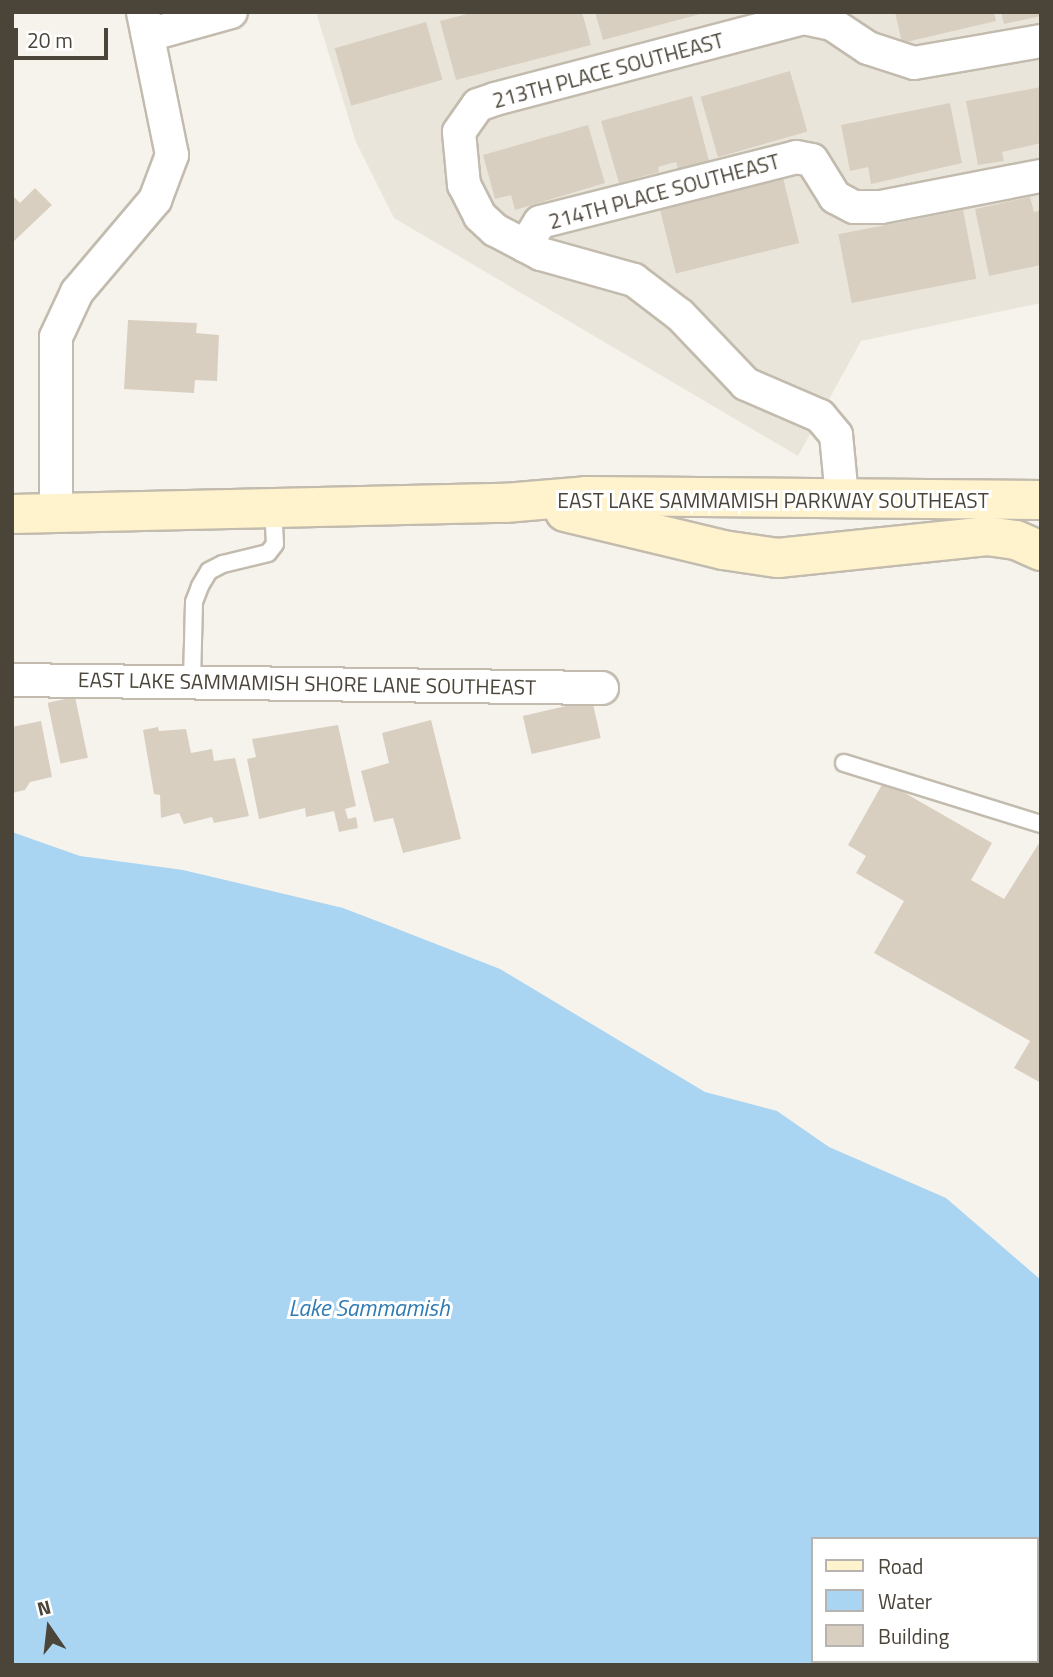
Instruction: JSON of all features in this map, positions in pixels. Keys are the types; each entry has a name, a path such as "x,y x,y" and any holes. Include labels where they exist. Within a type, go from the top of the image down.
{"main road":[{"name":"EAST LAKE SAMMAMISH PARKWAY SOUTHEAST","path":"12,514 505,503 586,496 1041,500"},
{"name":"EAST LAKE SAMMAMISH PARKWAY SOUTHEAST","path":"505,503 778,558 987,536 1016,540 1041,551"}],"street":[{"path":"57,512 56,337 77,292 155,200 172,155 145,23 232,12"},
{"name":"213TH PLACE SOUTHEAST","path":"842,497 836,435 820,416 746,384 680,315 634,280 525,246 480,216 464,185 459,132 478,105 804,18 832,24 868,48 914,63 1041,41"},
{"name":"214TH PLACE SOUTHEAST","path":"525,246 540,222 796,157 812,160 835,197 854,207 881,207 1041,176"},
{"name":"EAST LAKE SAMMAMISH SHORE LANE SOUTHEAST","path":"12,680 192,680 601,688"}],"lane":[{"path":"192,680 194,602 200,586 209,571 223,564 268,553 275,544 273,508"},
{"path":"844,763 1041,824"}],"shaded area":[{"path":"316,12 1041,12 1041,303 861,341 798,456 394,218 356,142"}],"water":[{"name":"Lake Sammamish","path":"12,832 80,856 183,870 343,908 500,969 705,1092 777,1111 829,1147 946,1198 1041,1280 1041,1665 12,1665"}],"building":[{"path":"475,12 582,12 591,45 456,80 440,21"},
{"path":"595,12 704,12 704,13 603,40"},
{"path":"895,12 994,12 996,21 902,43"},
{"path":"1001,12 1041,12 1041,16 1004,24"},
{"path":"426,22 443,80 351,106 335,48"},
{"path":"790,71 807,132 718,157 701,97"},
{"path":"1041,87 1041,143 1002,152 1004,161 978,165 966,101"},
{"path":"692,96 709,161 678,169 676,162 658,167 659,172 619,183 601,121"},
{"path":"950,103 962,163 871,184 868,167 850,171 841,125"},
{"path":"588,125 605,183 515,210 511,195 495,199 483,155"},
{"path":"782,174 799,243 676,274 659,205"},
{"path":"35,188 52,205 12,243 12,195 20,203"},
{"path":"1030,197 1034,212 1041,210 1041,265 989,276 975,209"},
{"path":"963,210 976,279 852,303 838,234"},
{"path":"128,320 197,323 196,333 219,335 217,381 195,380 194,393 124,389"},
{"path":"75,697 88,758 61,763 48,703"},
{"path":"592,700 601,738 532,754 523,716"},
{"path":"431,720 461,839 403,853 393,818 374,822 361,771 389,763 382,733"},
{"path":"41,721 52,777 30,782 25,790 12,793 12,727"},
{"path":"338,725 356,806 345,809 348,819 356,817 358,828 339,832 334,811 306,817 305,808 259,819 247,759 256,757 252,739"},
{"path":"158,727 159,731 186,729 191,753 212,749 214,761 235,758 249,816 214,823 212,817 184,824 179,813 161,818 160,795 154,794 143,730"},
{"path":"884,781 992,843 971,880 1004,899 1041,840 1041,1083 1014,1068 1030,1041 874,953 904,901 856,873 866,856 848,845"}]}
